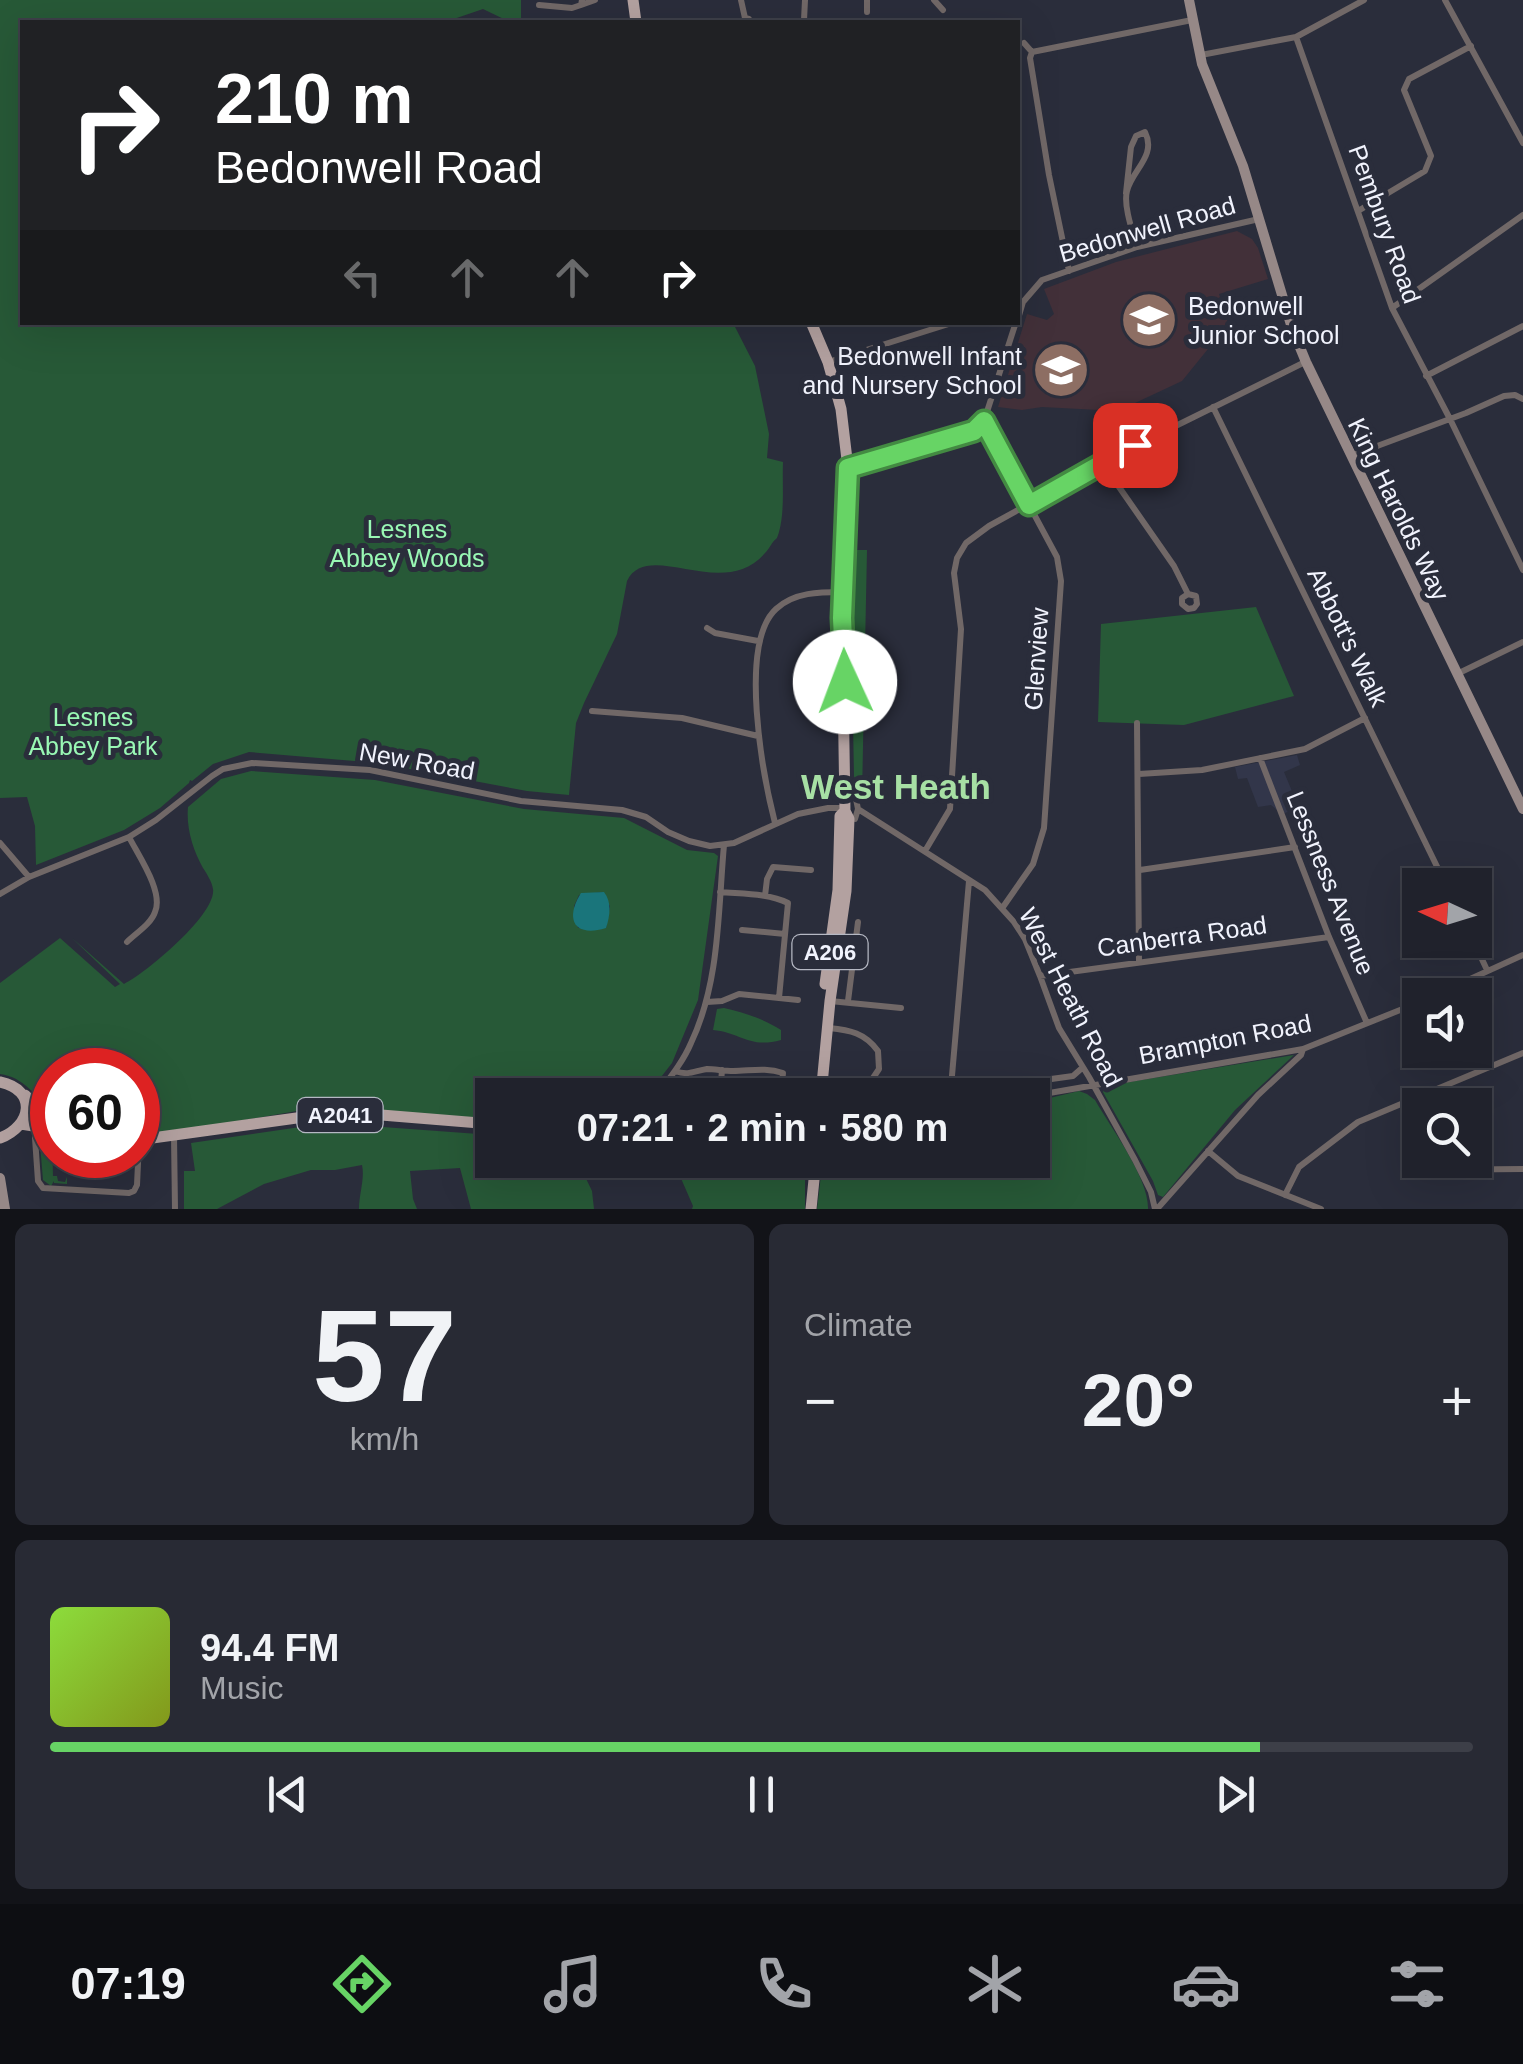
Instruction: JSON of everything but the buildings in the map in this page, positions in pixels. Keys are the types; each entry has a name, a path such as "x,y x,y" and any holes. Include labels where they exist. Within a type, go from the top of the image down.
{"main road":[{"name":"A206","path":"812,325 841,409 848,468 843,592 852,809 846,890 820,1078"},
{"name":"A206","path":"818,1078 819,1030 838,890 840,816 852,809"},
{"path":"0,1082 15,1086 30,1100"},
{"path":"0,1138 21,1124 27,1104 22,1092"},
{"name":"A2041","path":"160,1138 311,1116 369,1114 475,1123"},
{"path":"21,1124 30,1125"},
{"path":"811,1209 814,1178"}],"street":[{"path":"539,5 572,8 595,0"},
{"path":"804,20 805,0"},
{"path":"867,12 868,0"},
{"path":"934,0 943,10"},
{"name":"Bedonwell Road","path":"1020,303 1042,280 1137,247 1260,218 1200,55 1188,0"},
{"path":"1200,55 1296,37 1364,0"},
{"path":"1445,0 1523,143"},
{"path":"1032,52 1192,20"},
{"name":"Pembury Road","path":"1296,37 1392,308 1523,570"},
{"path":"1024,44 1032,52"},
{"path":"1358,211 1426,170 1431,156 1404,90 1409,78 1471,46"},
{"path":"1032,52 1043,140 1068,271"},
{"path":"1126,193 1149,149 1145,132 1136,136 1131,147 1126,193 1137,247"},
{"path":"1392,308 1523,215"},
{"name":"King Harolds Way","path":"1260,218 1306,362 1523,808"},
{"path":"828,362 946,325"},
{"name":"Bedonwell Road","path":"984,421 1016,325"},
{"path":"1426,376 1523,326"},
{"path":"925,851 950,810 961,629 953,580 957,558 972,537 1126,450 1306,362"},
{"path":"1351,456 1504,396 1523,398"},
{"name":"Abbott's Walk","path":"1213,407 1438,868"},
{"path":"848,468 974,431 984,421"},
{"name":"Glenview","path":"984,421 1056,557 1062,581 1044,828 1032,864 1004,908"},
{"path":"1104,464 1174,566 1188,594"},
{"path":"775,823 758,736 758,641 775,609 794,597 843,592"},
{"path":"707,628 715,634 758,641"},
{"path":"1458,674 1523,642"},
{"path":"592,711 682,718 758,736"},
{"path":"1139,774 1202,770 1305,749 1365,718"},
{"path":"1137,723 1139,962"},
{"name":"Lessness Avenue","path":"1260,758 1329,937 1367,1023"},
{"name":"New Road","path":"0,894 29,877 129,837 223,770 264,763 370,770 521,801 622,810 646,817 689,841 724,846"},
{"path":"670,1078 691,1044 707,1002 724,846 806,812 852,809"},
{"name":"West Heath Road","path":"852,809 985,890 1004,908 1025,939 1059,1028 1135,1160 1156,1209"},
{"path":"127,942 150,920 158,900 129,837"},
{"path":"0,843 29,877"},
{"path":"1140,870 1295,847"},
{"path":"765,896 773,867 812,870"},
{"path":"969,880 952,1087 957,1092 1073,1076 1082,1068"},
{"path":"720,892 765,896 788,903 779,998"},
{"path":"830,1001 845,1004 848,997 858,922"},
{"path":"742,930 785,934"},
{"name":"Canberra Road","path":"1040,976 1329,937"},
{"path":"839,944 855,946"},
{"path":"1470,978 1523,956"},
{"path":"1481,958 1487,970"},
{"path":"707,1002 740,994 798,1000"},
{"path":"848,997 901,1008"},
{"name":"Brampton Road","path":"1050,1092 1303,1050 1402,1009"},
{"path":"827,1028 857,1033 874,1046 880,1063 873,1078"},
{"path":"1156,1209 1303,1050"},
{"path":"1285,1195 1298,1167 1358,1122 1523,1053"},
{"path":"675,1071 692,1074 702,1069 756,1068 778,1070 782,1078"},
{"path":"721,1078 722,1070"},
{"path":"174,1136 175,1209"},
{"path":"1208,1151 1238,1176 1321,1209"},
{"path":"1492,1169 1523,1169"},
{"path":"38,1178 43,1188 129,1193 134,1191 137,1178"},
{"path":"0,1186 5,1209"}],"shaded area":[{"name":"Bedonwell Junior School","path":"1237,231 1252,239 1258,248 1268,279 1219,294 1230,329 1212,344 1182,381 1118,411 998,407 1027,314 1047,320 1054,314 1044,289 1116,262"},
{"path":"1297,755 1300,765 1284,772 1299,808 1282,814 1271,805 1258,807 1247,778 1238,779 1235,767"},
{"path":"604,892 610,909 606,928 579,928 573,918 581,893"}],"green space":[{"name":"Lesnes Abbey Woods","path":"0,0 521,0 521,20 506,20 483,9 451,20 20,20 20,325 734,325 755,366 769,434 767,458 783,462 783,506 778,535 754,563 734,571 713,573 653,565 638,569 627,581 617,634 576,723 569,795 378,763 249,752 213,764 160,808 124,830 36,865 35,826 27,797 0,798"},
{"path":"854,550 867,550 862,796 854,776"},
{"path":"1256,607 1294,696 1184,725 1098,722 1101,624"},
{"path":"251,771 375,780 524,809 624,818 687,850 714,853 718,856 698,1000 672,1063 660,1078 475,1078 475,1118 308,1109 160,1133 160,1048 30,1048 30,1089 0,1074 0,983 60,938 115,987 120,984 72,938 124,984 178,942 204,913 213,889 193,846 188,807 221,779","holes":["602,892 610,906 606,928 578,928 574,906 579,895"]},
{"path":"717,1009 774,1026 781,1030 781,1040 761,1043 713,1030"},
{"path":"1294,1055 1235,1110 1163,1197 1158,1195 1103,1092 1105,1086"},
{"path":"1079,1091 1095,1100 1128,1153 1147,1197 1148,1209 817,1209 821,1178 1050,1178 1050,1098"},
{"path":"328,1123 475,1134 475,1178 586,1178 594,1209 471,1209 460,1168 410,1171 417,1209 359,1209 362,1165 311,1170 264,1184 217,1209 184,1209 184,1171 195,1171 191,1143"},
{"path":"57,1178 65,1182 67,1178 67,1184 54,1181 51,1186 43,1180"},
{"path":"681,1178 805,1178 805,1209 692,1209"}],"place":[{"name":"Bedonwell Junior School","path":"1149,320"},
{"name":"Bedonwell Infant and Nursery School","path":"1061,370"}],"district":[{"name":"West Heath","path":"896,787"}],"route":[{"path":"845,682 842,618 848,468 974,431 984,421 1029,505 1135,445"}],"park label":[{"name":"Lesnes Abbey Park","path":"93,732"}]}
